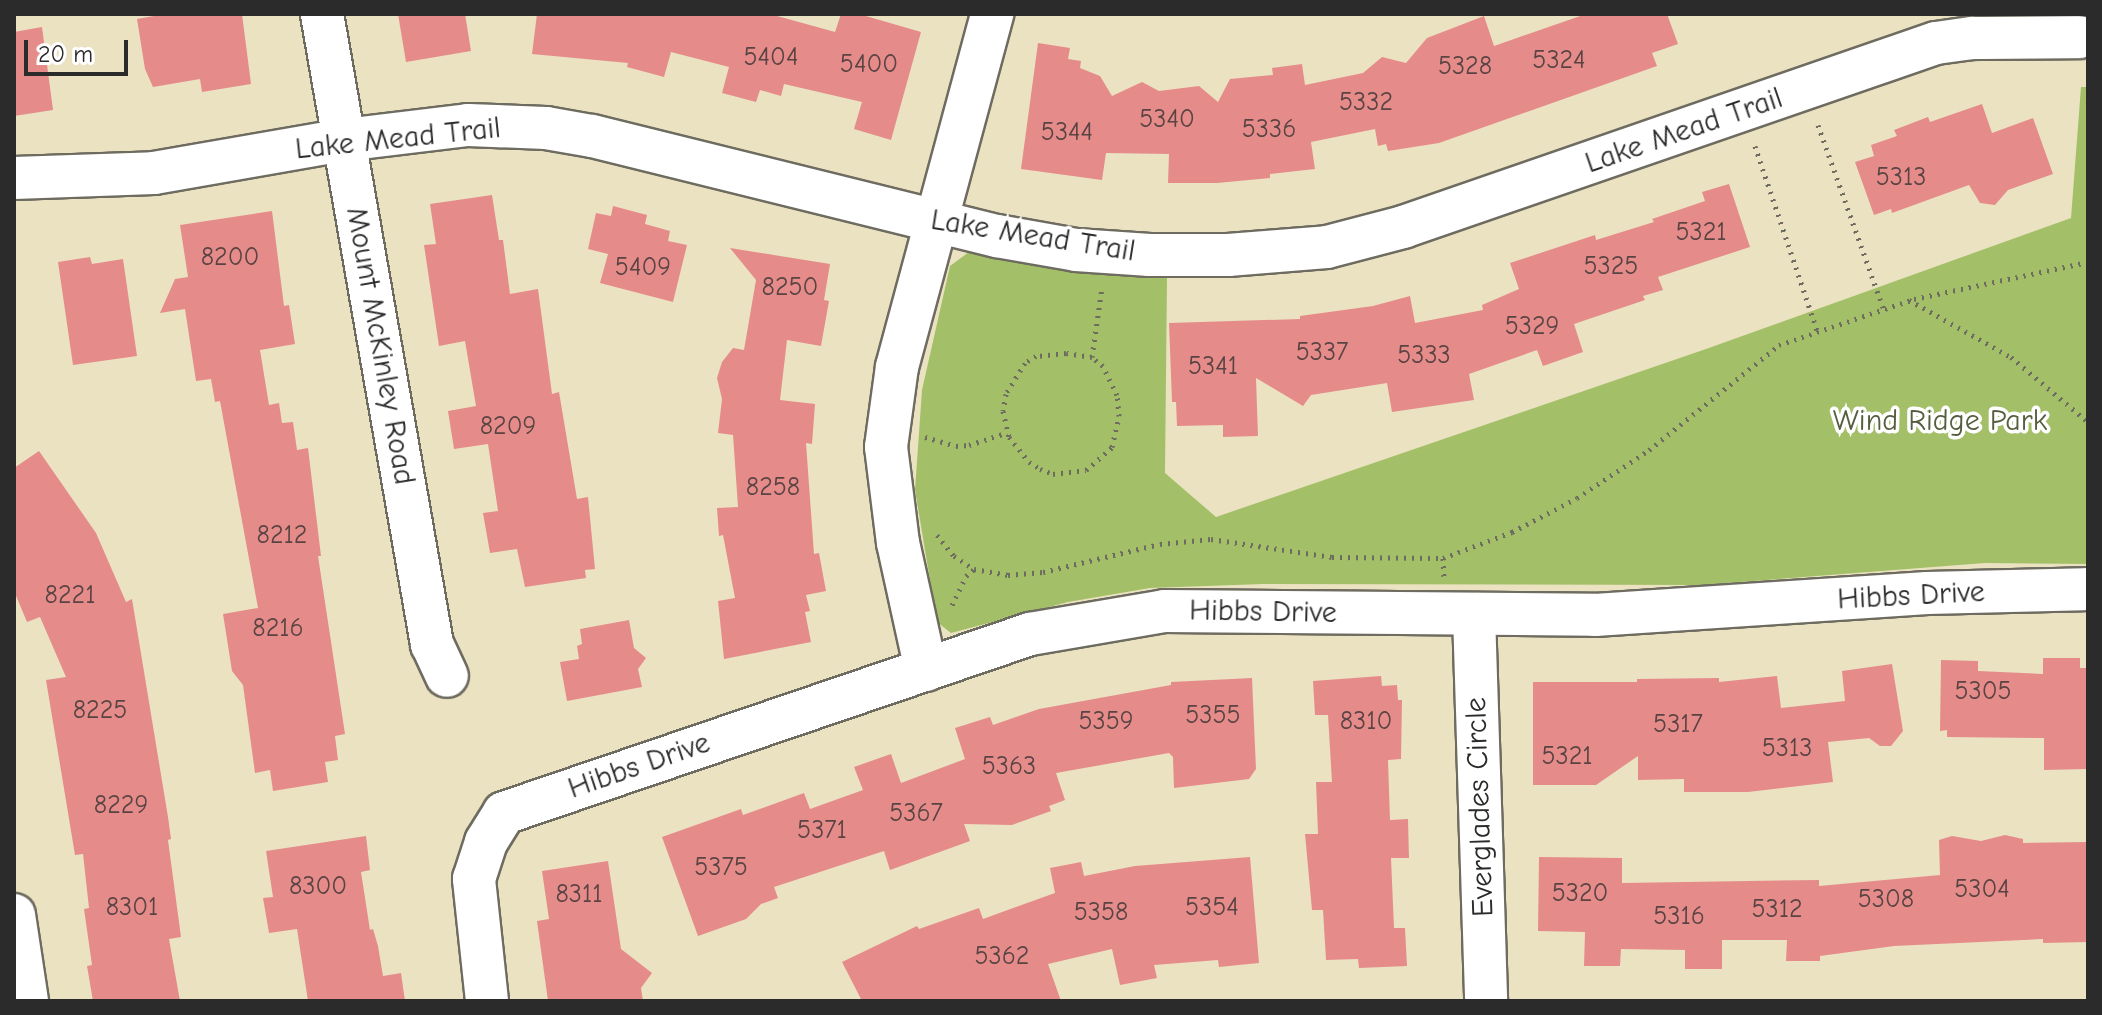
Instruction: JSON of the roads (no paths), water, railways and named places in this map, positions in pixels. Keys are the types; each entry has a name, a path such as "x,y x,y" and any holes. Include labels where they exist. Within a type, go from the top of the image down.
{"street":[{"name":"Mount McKinley Road","path":"322,14 432,644 447,676"},
{"path":"926,670 898,543 886,447 897,367 992,14"},
{"name":"Lake Mead Trail","path":"14,178 154,173 344,140 468,125 546,128 592,136 937,223 1076,250 1150,255 1228,255 1327,247 1418,222 1936,43 1973,38 2079,37"},
{"name":"Hibbs Drive","path":"487,1001 474,879 486,842 504,813 1030,634 1164,611 1595,615 1927,593 2088,589"},
{"name":"Everglades Circle","path":"1474,614 1486,1001"},
{"path":"14,915 27,1001"}],"park label":[{"name":"Wind Ridge Park","path":"1940,421"}]}
